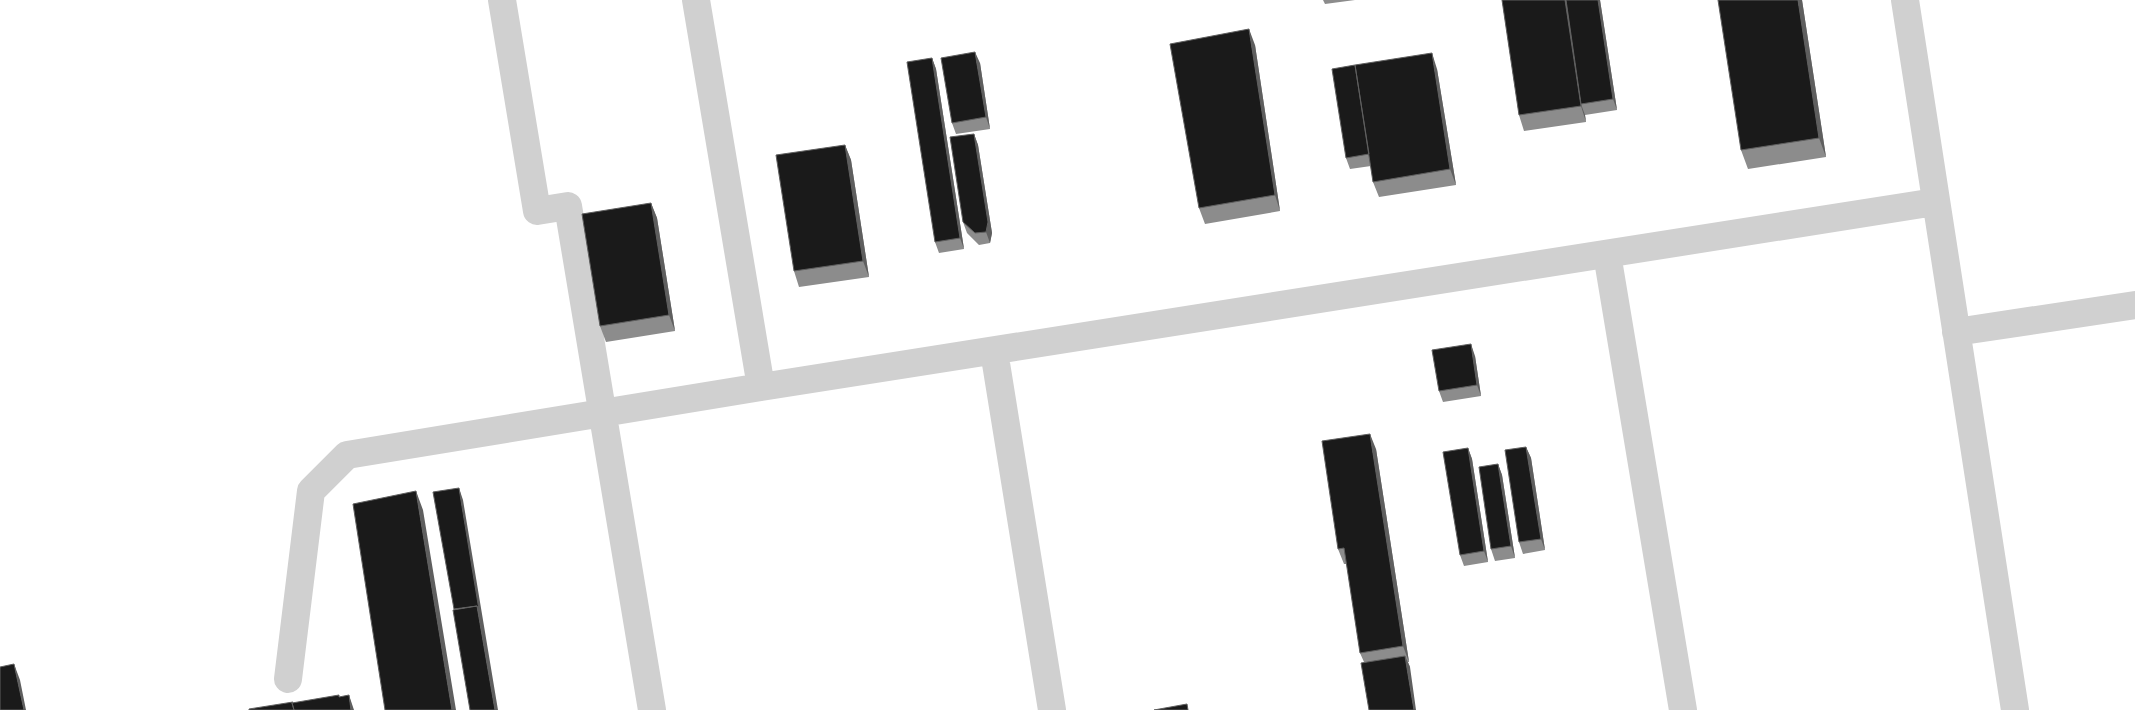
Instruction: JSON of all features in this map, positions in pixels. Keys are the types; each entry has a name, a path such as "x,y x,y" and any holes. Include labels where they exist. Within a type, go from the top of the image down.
{"lane":[{"path":"502,0 537,211 568,206 652,710"},
{"path":"696,0 761,387"},
{"path":"1905,0 2015,710"},
{"path":"288,680 311,491 347,456 761,387 994,352 1935,202"},
{"path":"1607,254 1683,710"},
{"path":"1956,332 2135,305"},
{"path":"994,352 1052,710"}],"building":[{"path":"1502,0 1565,0 1581,106 1519,115"},
{"path":"1566,0 1598,0 1613,99 1581,104"},
{"path":"1718,0 1798,0 1819,138 1741,150"},
{"path":"1249,29 1275,195 1199,208 1170,44"},
{"path":"975,52 986,117 952,123 941,58"},
{"path":"1432,53 1450,169 1373,182 1355,65"},
{"path":"932,58 960,238 935,242 907,62"},
{"path":"1355,65 1369,154 1346,158 1332,69"},
{"path":"974,134 988,222 986,232 975,233 963,222 950,137"},
{"path":"845,145 863,261 794,271 776,155"},
{"path":"651,203 669,315 600,326 582,214"},
{"path":"1471,344 1477,385 1439,391 1432,350"},
{"path":"1370,434 1403,646 1360,653 1344,548 1338,549 1322,441"},
{"path":"1526,447 1541,539 1519,542 1505,450"},
{"path":"1468,448 1484,551 1460,555 1443,452"},
{"path":"1498,464 1511,546 1491,549 1479,467"},
{"path":"459,488 479,610 477,606 454,609 433,492"},
{"path":"416,491 452,710 385,710 353,504"},
{"path":"477,606 495,710 470,710 453,610"},
{"path":"1405,656 1414,710 1369,710 1361,663"},
{"path":"14,664 24,710 0,710 0,667"},
{"path":"339,695 339,697 349,695 351,710 294,710 292,703"},
{"path":"293,702 294,710 249,710 249,709"},
{"path":"1187,704 1188,710 1154,710"}]}
